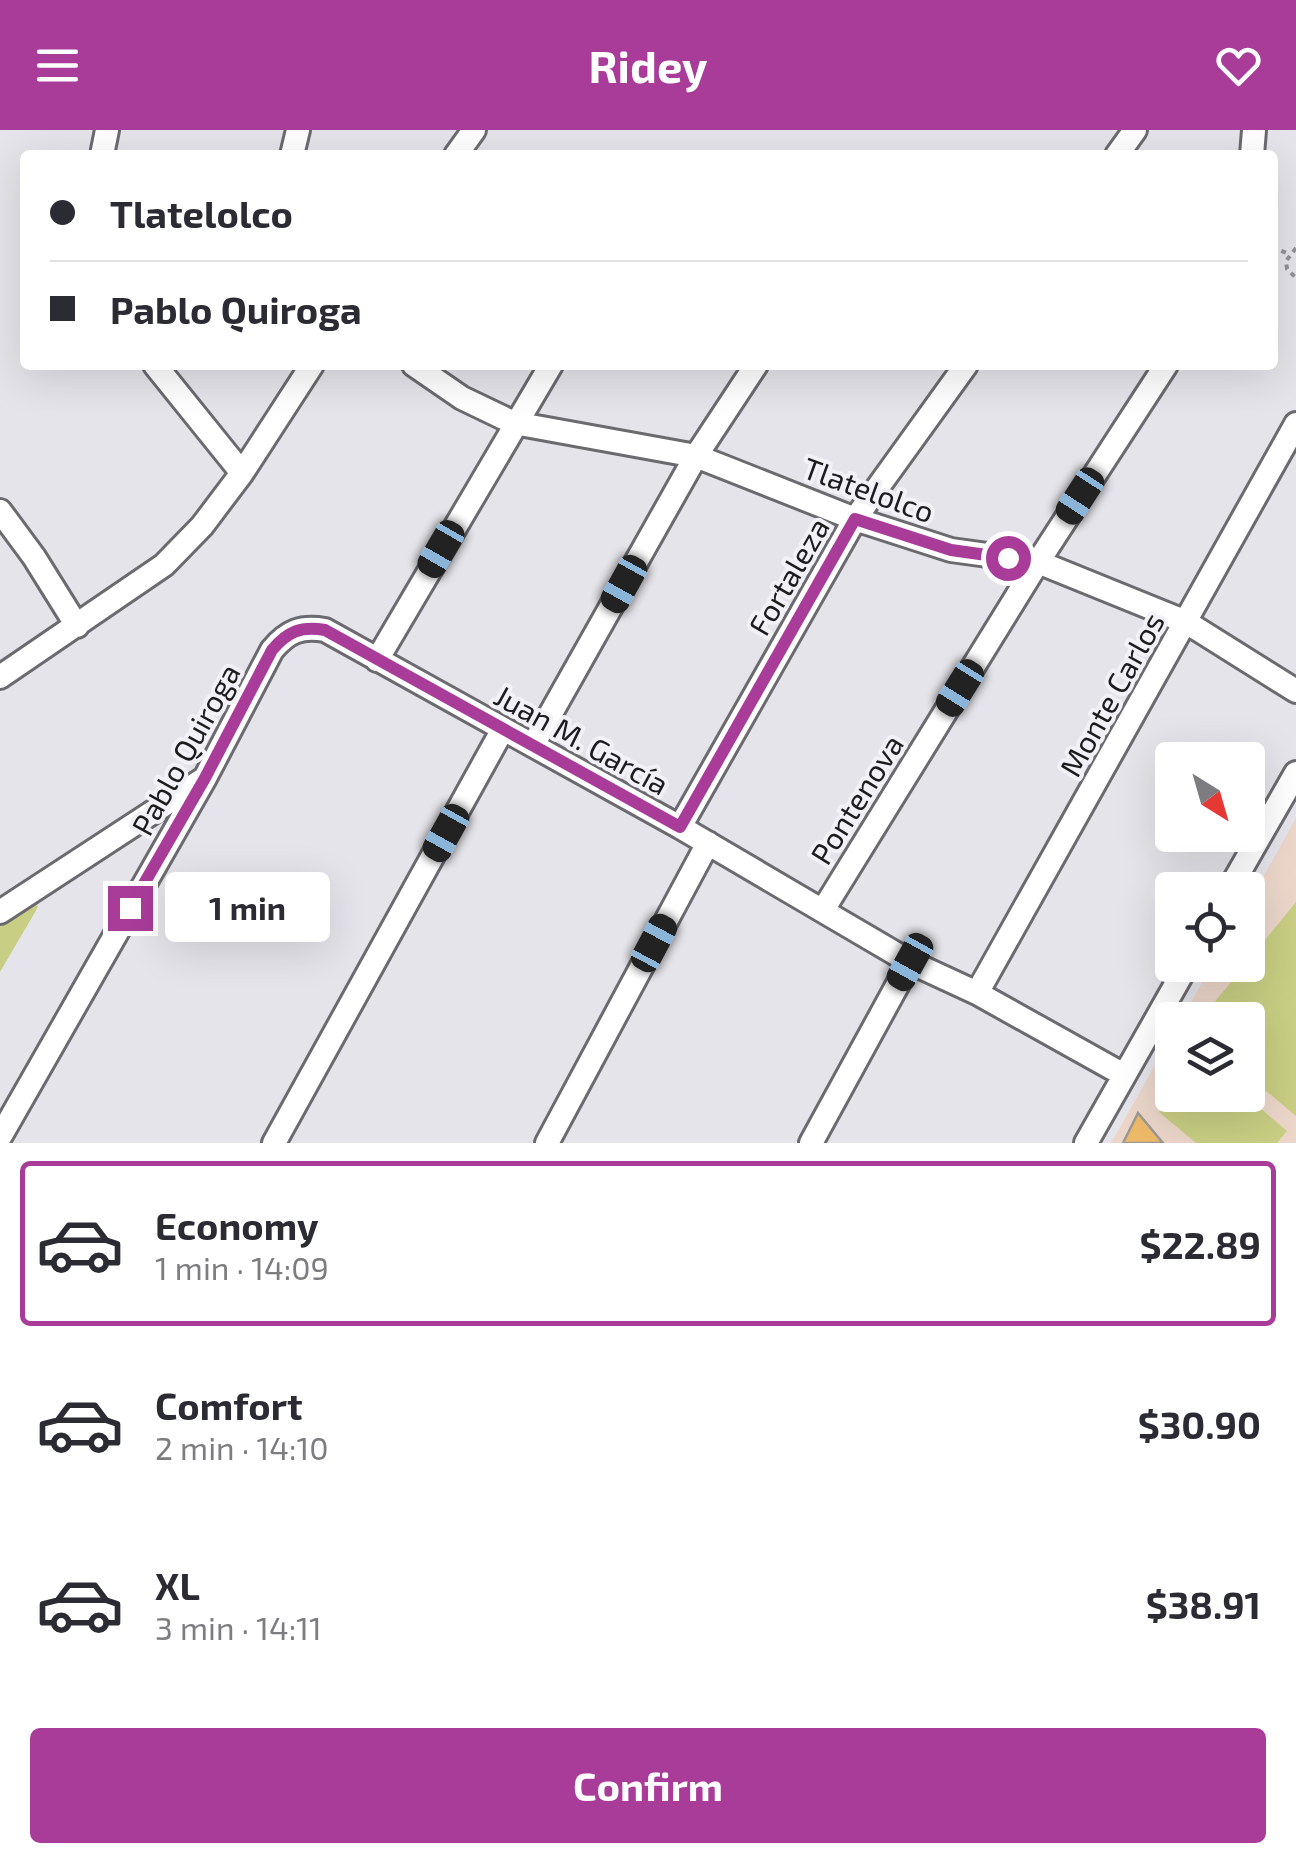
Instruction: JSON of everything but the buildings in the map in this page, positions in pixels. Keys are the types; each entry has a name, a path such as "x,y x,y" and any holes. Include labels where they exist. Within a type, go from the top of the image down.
{"street":[{"path":"159,370 242,473"},
{"path":"0,677 164,565 202,526 242,473 309,370"},
{"name":"Tlatelolco","path":"421,370 462,398 514,424 696,456 855,519 951,550 1038,562 1186,622 1296,691"},
{"path":"376,660 548,370"},
{"path":"533,745 696,456 753,370"},
{"name":"Fortaleza","path":"680,827 855,519 962,370"},
{"name":"Pontenova","path":"823,910 1038,562 1163,370"},
{"name":"Monte Carlos","path":"976,994 1296,424"},
{"path":"0,511 34,557 76,626"},
{"name":"Pablo Quiroga","path":"0,1137 205,778 272,650 284,636 299,628 325,630"},
{"name":"Juan M. García","path":"325,630 680,827 910,962 1124,1074"},
{"path":"274,1143 503,729"},
{"path":"1239,872 1296,773"},
{"path":"0,912 205,778"},
{"path":"547,1143 708,843"},
{"path":"810,1143 910,962"},
{"path":"1086,1143 1176,982"}],"path":[{"path":"1288,254 1296,248"},
{"path":"1278,250 1288,254"},
{"path":"1288,254 1288,269 1296,278"}],"shaded area":[{"path":"1296,818 1296,1143 1111,1143 1155,1065 1155,1112 1265,1112 1265,1002 1191,1002 1202,982 1265,982 1265,874"}],"green space":[{"path":"32,897 38,907 0,972 0,918"},
{"path":"1296,902 1296,1116 1265,1090 1265,1002 1215,1002 1231,982 1265,982 1265,940"},
{"path":"1159,1112 1265,1112 1287,1131 1277,1143 1196,1143"}],"route":[{"path":"130,908 205,778 272,650 284,636 299,628 325,630 680,827 855,519 951,550 1008,558"}]}
